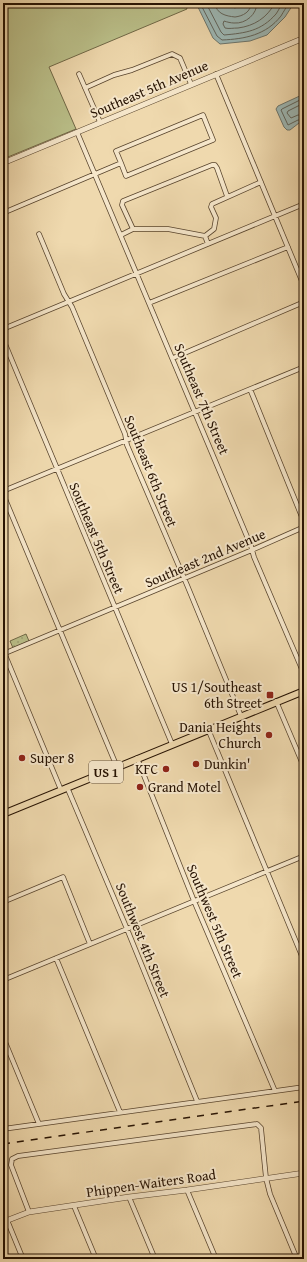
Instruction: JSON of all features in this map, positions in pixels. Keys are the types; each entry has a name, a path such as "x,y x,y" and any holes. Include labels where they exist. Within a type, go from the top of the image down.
{"main road":[{"name":"US 1","path":"3,814 276,701 304,691"}],"street":[{"name":"Southeast 5th Avenue","path":"3,163 304,38"},
{"path":"85,88 114,75 132,70 172,54 180,58 191,84"},
{"path":"79,74 100,122"},
{"path":"216,74 304,286"},
{"path":"203,115 213,140 126,176 121,163 116,151 203,115"},
{"name":"Southeast 7th Street","path":"77,132 173,358 256,563 304,674"},
{"path":"3,213 121,163"},
{"path":"133,229 122,205 123,201 209,166 214,165 217,168 227,196"},
{"path":"120,235 133,229 168,229 205,236 214,230 216,218 211,207 212,204 261,182"},
{"path":"3,329 304,204"},
{"name":"Southeast 6th Street","path":"39,234 125,434 126,441 241,716"},
{"path":"205,236 208,244"},
{"path":"149,303 288,247"},
{"path":"173,358 304,302"},
{"name":"Southeast 5th Street","path":"3,339 56,470 172,744"},
{"path":"117,767 3,493 195,411 304,369"},
{"path":"250,389 304,522"},
{"name":"Southeast 2nd Avenue","path":"3,652 184,579 304,527"},
{"name":"Southwest 4th Street","path":"3,652 127,929 197,1101"},
{"path":"276,701 304,768"},
{"path":"208,729 304,961"},
{"name":"Southwest 5th Street","path":"137,758 194,901 274,1091"},
{"path":"3,980 304,856"},
{"path":"3,902 63,877 90,944"},
{"path":"56,958 120,1112"},
{"path":"3,1037 39,1124"},
{"path":"3,1129 304,1086"},
{"path":"29,1212 11,1165 12,1159 18,1156 257,1124 261,1128 266,1178 270,1194 297,1259"},
{"name":"Phippen-Waiters Road","path":"5,1221 29,1212 304,1173"},
{"path":"188,1190 216,1259"},
{"path":"129,1197 155,1259"},
{"path":"74,1206 96,1259"},
{"path":"5,1221 23,1259"}],"green space":[{"path":"3,3 185,3 187,9 49,67 76,129 3,159"},
{"path":"26,634 29,641 13,648 10,641"}],"water":[{"path":"196,3 221,3 235,8 245,3 294,3 285,17 267,35 250,41 220,44 213,38"},
{"path":"304,94 304,124 299,123 290,130 287,130 284,127 276,109 278,106"}],"railway":[{"path":"3,1144 304,1101"}],"place":[{"name":"US 1/Southeast 6th Street","path":"270,695"},
{"name":"Dania Heights Church","path":"269,735"},
{"name":"Super 8","path":"22,758"},
{"name":"Dunkin'","path":"196,764"},
{"name":"KFC","path":"166,769"},
{"name":"Grand Motel","path":"140,787"}]}
